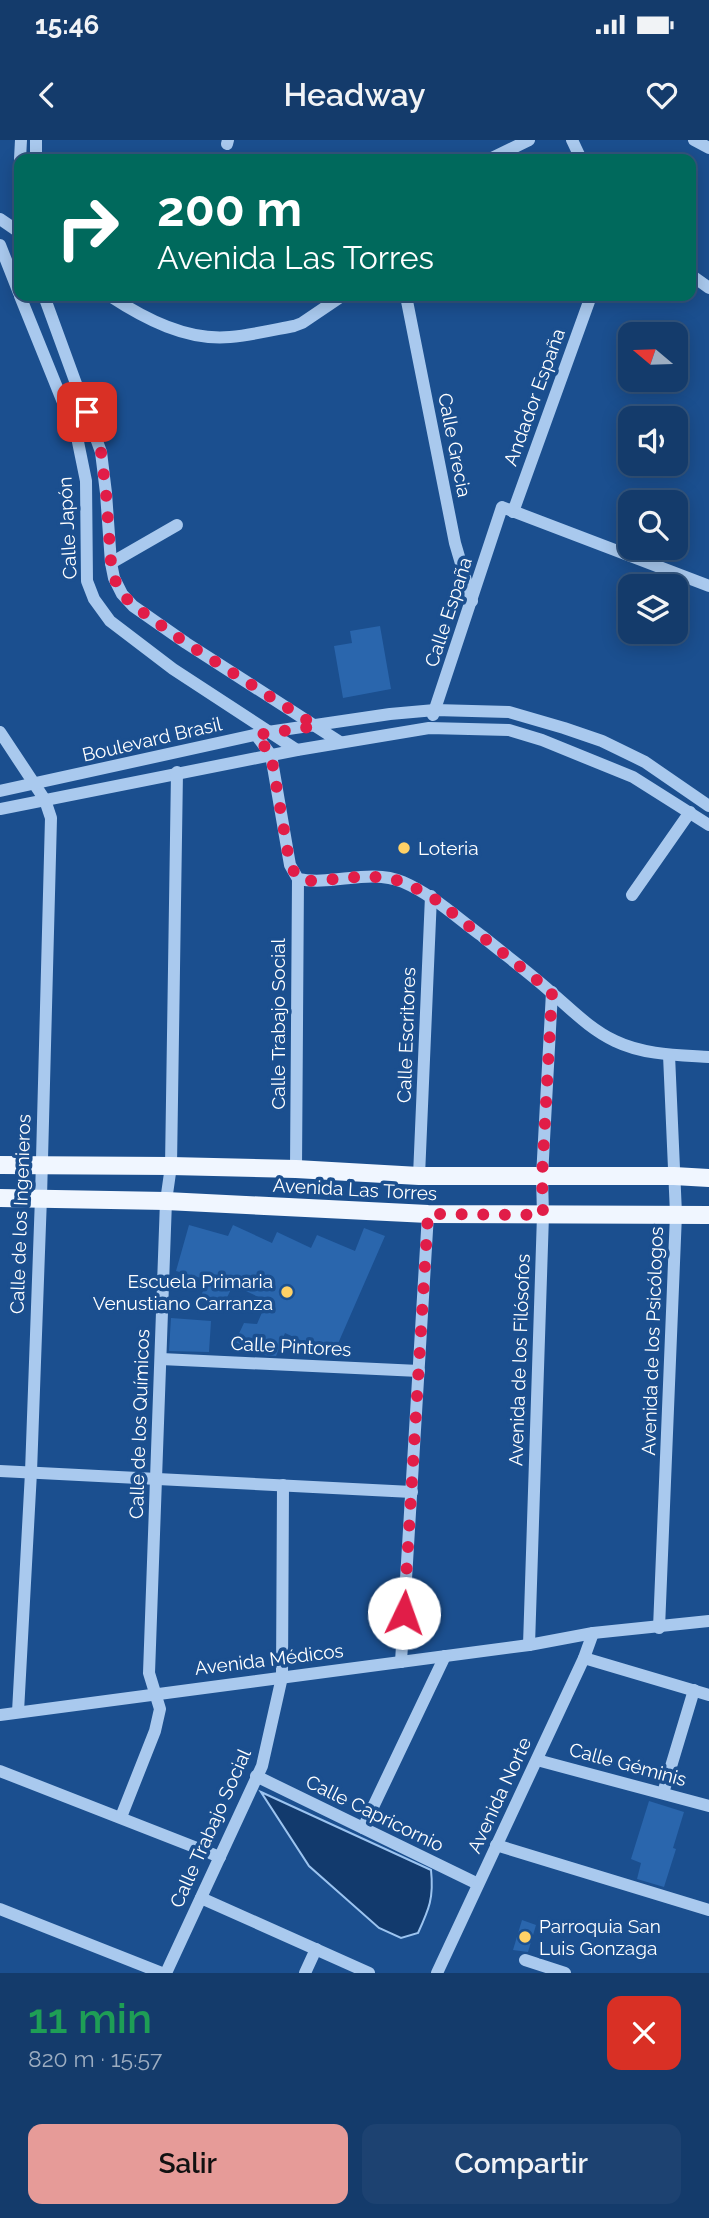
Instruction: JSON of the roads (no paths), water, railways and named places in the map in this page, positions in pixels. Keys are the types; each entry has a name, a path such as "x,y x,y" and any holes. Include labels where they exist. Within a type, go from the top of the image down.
{"main road":[{"name":"Avenida Las Torres","path":"0,1165 296,1169 419,1176 709,1178"},
{"name":"Avenida Las Torres","path":"0,1198 166,1201 428,1214 709,1215"}],"street":[{"path":"500,154 529,140"},
{"path":"694,140 709,148"},
{"name":"Calle Japón","path":"0,245 14,280"},
{"name":"Calle Japón","path":"22,301 77,437 86,481 87,581 94,599 110,621 173,669 262,734 298,750"},
{"name":"Calle Japón","path":"46,301 101,452 111,563 114,578 122,594 134,606 186,643 340,742"},
{"path":"118,301 138,314 178,331 208,337 229,337 294,326 335,301"},
{"name":"Calle Grecia","path":"407,301 455,543 472,601"},
{"name":"Andador España","path":"508,509 589,301"},
{"path":"508,509 709,586"},
{"name":"Calle España","path":"429,728 472,601 508,509"},
{"path":"111,563 177,526"},
{"name":"Boulevard Brasil","path":"0,791 262,734 390,714 435,710 509,712 602,741 645,762 709,806"},
{"name":"Boulevard Brasil","path":"0,809 177,772 429,728 509,730 542,740 633,777 709,825"},
{"name":"Calle de los Ingenieros","path":"0,732 46,800 51,818 31,1472 18,1712"},
{"path":"262,734 271,755"},
{"name":"Calle Trabajo Social","path":"271,755 290,865 298,878 296,1169"},
{"name":"Calle de los Químicos","path":"121,1817 155,1731 160,1709 149,1673 166,1201 171,1166 177,772"},
{"path":"632,895 690,812"},
{"path":"298,878 312,881 380,876 401,881 431,896 552,992 591,1028 617,1042 639,1049 669,1055 709,1057"},
{"name":"Calle Escritores","path":"419,1176 431,896"},
{"name":"Avenida de los Filósofos","path":"529,1645 542,1177 552,992"},
{"name":"Avenida de los Psicólogos","path":"659,1628 676,1214 669,1055"},
{"path":"401,1662 428,1214"},
{"name":"Calle Pintores","path":"161,1359 419,1371"},
{"path":"0,1471 412,1492"},
{"name":"Calle Trabajo Social","path":"164,1973 262,1766 282,1677 283,1485"},
{"name":"Avenida Médicos","path":"0,1714 529,1645 593,1633 709,1621"},
{"name":"Avenida Norte","path":"437,1973 584,1658 593,1633"},
{"path":"363,1828 445,1656"},
{"path":"584,1658 709,1695"},
{"path":"663,1793 694,1690"},
{"name":"Calle Géminis","path":"537,1759 709,1806"},
{"path":"0,1771 220,1857"},
{"name":"Calle Capricornio","path":"256,1776 478,1884"},
{"path":"496,1846 709,1910"},
{"path":"201,1898 369,1973"},
{"path":"0,1909 164,1973"},
{"path":"305,1973 316,1949"},
{"path":"525,1960 565,1973"}],"water":[{"path":"261,1792 431,1870 430,1903 418,1933 401,1938 379,1928 309,1866"}],"place":[{"name":"Loteria","path":"404,848"},
{"name":"Escuela Primaria Venustiano Carranza","path":"287,1292"},
{"name":"Parroquia San Luis Gonzaga","path":"525,1937"}]}
